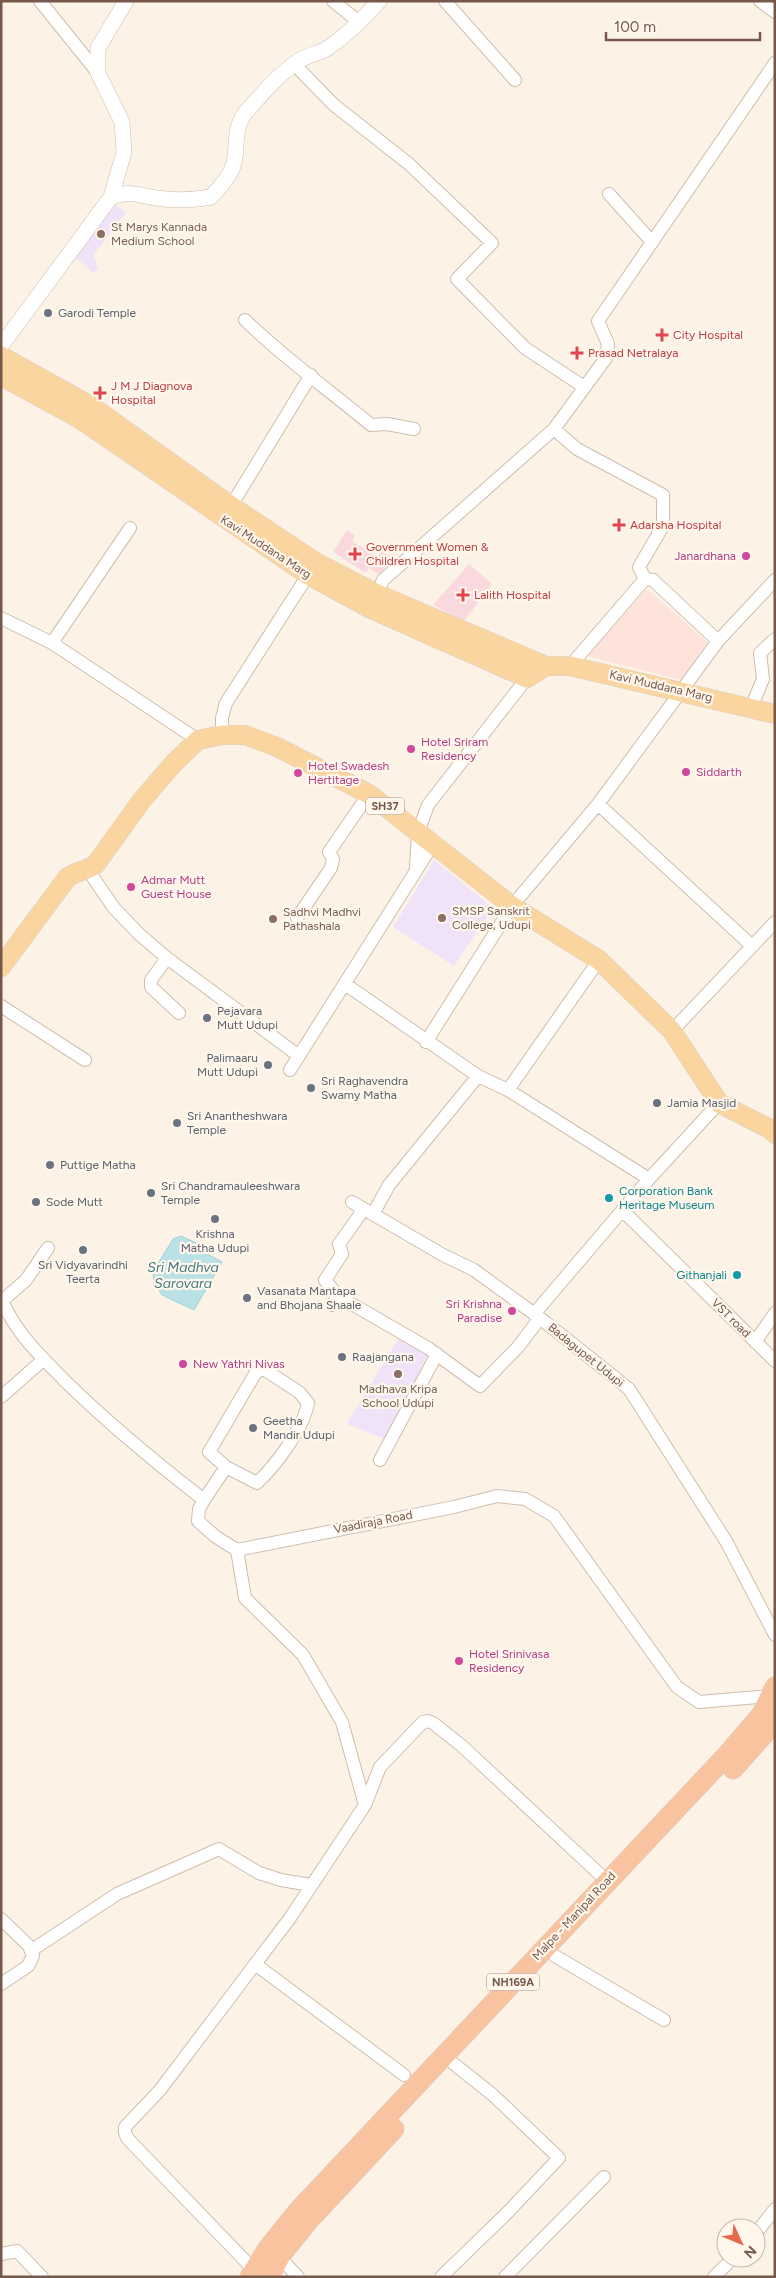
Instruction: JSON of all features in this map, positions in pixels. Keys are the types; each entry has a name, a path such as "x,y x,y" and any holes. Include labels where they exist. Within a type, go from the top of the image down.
{"highway":[{"name":"Malpe - Manipal Road","path":"258,2274 274,2252 298,2211 726,1756 758,1720 772,1692"},
{"name":"Malpe - Manipal Road","path":"274,2252 309,2220 775,1722"}],"main road":[{"name":"Kavi Muddana Marg","path":"1,356 91,406 231,506 317,563 377,594 546,666 570,666 775,714"},
{"name":"Kavi Muddana Marg","path":"1,376 80,419 308,575 369,608 527,678"},
{"path":"527,678 546,666"},
{"name":"SH37","path":"198,740 222,735 245,735 277,747 370,794 512,906 599,960 672,1031 719,1103 773,1129"},
{"path":"1,967 67,878 74,872 88,870 96,864 142,800 174,763 198,740"}],"street":[{"path":"4,334 111,197 124,152 122,122 98,73 40,1"},
{"path":"98,73 98,48 126,1"},
{"path":"333,1 359,22"},
{"path":"111,197 125,192 189,201 211,197 227,179 233,164 237,145 235,139 236,132 244,114 294,64 328,48 359,22 379,1"},
{"path":"445,1 515,80"},
{"path":"760,1 775,12"},
{"path":"377,594 383,580 554,429 606,358 608,344 598,321 775,63"},
{"path":"294,64 334,105 408,164 492,243 457,279 525,348 584,387"},
{"path":"609,194 652,242"},
{"path":"245,320 272,346 311,375 371,426 387,424 414,429"},
{"path":"231,506 311,375"},
{"path":"554,429 577,449 663,495 662,526 639,566 644,579"},
{"path":"52,643 130,528"},
{"path":"222,735 222,718 226,703 308,575"},
{"path":"644,579 653,580 718,641"},
{"path":"570,666 644,579"},
{"path":"426,1042 512,906 598,804 718,641 745,610 771,593 775,580"},
{"path":"1,618 52,643 198,740"},
{"path":"751,708 764,679 760,653 775,640"},
{"path":"415,872 418,832 428,805 527,678"},
{"path":"297,918 331,868 333,859 329,852 370,794"},
{"path":"598,804 752,946"},
{"path":"290,1070 433,844"},
{"path":"88,870 114,908 167,958 299,1056"},
{"path":"672,1031 775,922"},
{"path":"167,958 151,980 151,987 179,1012"},
{"path":"508,1090 599,960"},
{"path":"345,984 426,1042 478,1076 508,1090 649,1179"},
{"path":"1,1006 85,1060"},
{"path":"478,1076 369,1211 339,1244 342,1254 325,1280 335,1301 437,1354 480,1386 518,1347 537,1316 649,1179 719,1103"},
{"name":"Badagupet Udupi","path":"352,1202 443,1255 474,1270 537,1316 629,1389 726,1541 775,1635"},
{"name":"VST road","path":"623,1211 775,1361"},
{"path":"48,1248 26,1280 2,1301 11,1321 43,1360 139,1450 204,1500"},
{"path":"756,1342 775,1313"},
{"path":"380,1460 437,1354"},
{"path":"1,1397 43,1360"},
{"path":"262,1368 299,1392 308,1403 306,1414 273,1468 257,1483 226,1467 209,1452 255,1374 262,1368"},
{"path":"226,1467 199,1509 198,1521 216,1537 237,1550 245,1598 303,1655 342,1722 364,1805"},
{"name":"Vaadiraja Road","path":"237,1550 457,1506 496,1496 524,1499 554,1516 677,1686 698,1702 772,1692"},
{"path":"258,2274 128,2138 125,2132 129,2122 156,2095 290,1918 364,1805 380,1767 423,1722 428,1721 462,1746 607,1881"},
{"path":"32,1950 117,1894 219,1849 259,1872 281,1880 311,1886"},
{"path":"1,1919 32,1950 28,1966 1,1984"},
{"path":"555,1956 664,2020"},
{"path":"255,1964 404,2075"},
{"path":"441,2277 508,2212 559,2158 493,2095 454,2064"},
{"path":"505,2277 604,2177"},
{"path":"766,2220 775,2209"},
{"path":"1,2254 18,2251 42,2277"},
{"path":"274,2252 298,2277"},
{"path":"714,2277 723,2268"}],"shaded area":[{"name":"St Marys Kannada Medium School","path":"115,204 126,213 93,255 98,268 93,273 75,257"},
{"name":"Government Women & Children Hospital","path":"347,530 355,535 352,541 378,557 382,551 391,557 380,575 369,568 366,573 333,552"},
{"name":"Lalith Hospital","path":"469,564 492,584 464,621 433,605"},
{"path":"647,589 707,642 681,680 587,656"},
{"name":"SMSP Sanskrit College, Udupi","path":"434,860 493,908 454,966 393,927"},
{"name":"Madhava Kripa School Udupi","path":"400,1336 429,1353 385,1439 347,1424"}],"water":[{"name":"Sri Madhva Sarovara","path":"181,1236 209,1249 207,1254 222,1262 194,1310 162,1295 154,1283 153,1272 173,1239"}],"place":[{"name":"St Marys Kannada Medium School","path":"101,234"},
{"name":"Garodi Temple","path":"48,313"},
{"name":"City Hospital","path":"662,335"},
{"name":"Prasad Netralaya","path":"577,353"},
{"name":"J M J Diagnova Hospital","path":"100,393"},
{"name":"Adarsha Hospital","path":"619,525"},
{"name":"Government Women & Children Hospital","path":"355,554"},
{"name":"Janardhana","path":"746,556"},
{"name":"Lalith Hospital","path":"463,595"},
{"name":"Hotel Sriram Residency","path":"411,749"},
{"name":"Siddarth","path":"686,772"},
{"name":"Hotel Swadesh Hertitage","path":"298,773"},
{"name":"Admar Mutt Guest House","path":"131,887"},
{"name":"SMSP Sanskrit College, Udupi","path":"442,918"},
{"name":"Sadhvi Madhvi Pathashala","path":"273,919"},
{"name":"Pejavara Mutt Udupi","path":"207,1018"},
{"name":"Palimaaru Mutt Udupi","path":"268,1065"},
{"name":"Sri Raghavendra Swamy Matha","path":"311,1088"},
{"name":"Jamia Masjid","path":"657,1103"},
{"name":"Sri Anantheshwara Temple","path":"177,1123"},
{"name":"Puttige Matha","path":"50,1165"},
{"name":"Sri Chandramauleeshwara Temple","path":"151,1193"},
{"name":"Corporation Bank Heritage Museum","path":"609,1198"},
{"name":"Sode Mutt","path":"36,1202"},
{"name":"Krishna Matha Udupi","path":"215,1219"},
{"name":"Sri Vidyavarindhi Teerta","path":"83,1250"},
{"name":"Githanjali","path":"737,1275"},
{"name":"Vasanata Mantapa and Bhojana Shaale","path":"247,1298"},
{"name":"Sri Krishna Paradise","path":"512,1311"},
{"name":"Raajangana","path":"342,1357"},
{"name":"New Yathri Nivas","path":"183,1364"},
{"name":"Madhava Kripa School Udupi","path":"398,1374"},
{"name":"Geetha Mandir Udupi","path":"253,1428"},
{"name":"Hotel Srinivasa Residency","path":"459,1661"}]}
